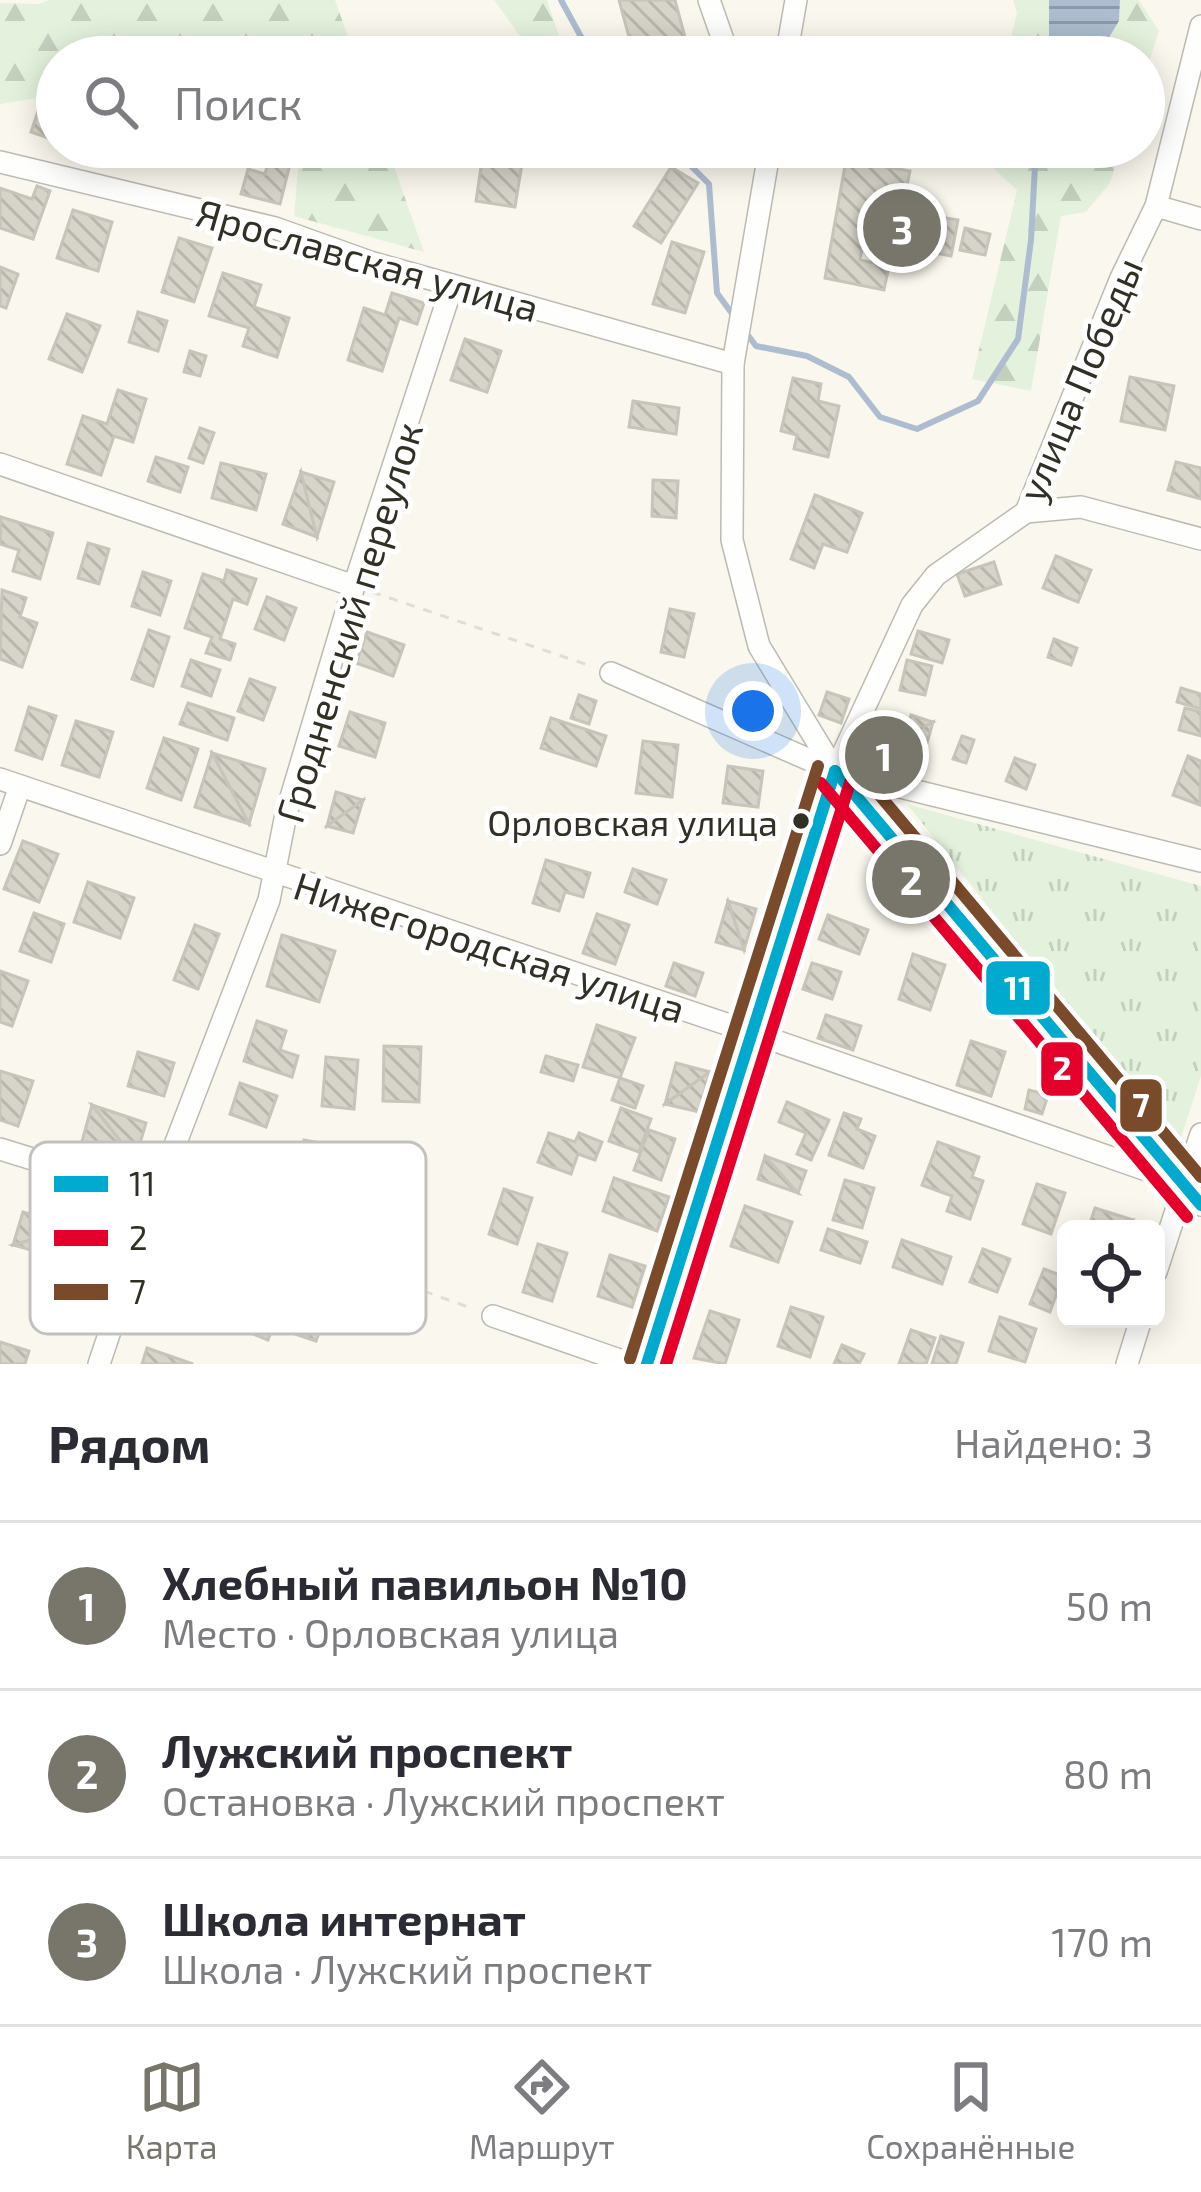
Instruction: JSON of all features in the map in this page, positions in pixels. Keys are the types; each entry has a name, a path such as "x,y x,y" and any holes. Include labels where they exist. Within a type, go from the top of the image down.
{"street":[{"path":"709,0 722,36"},
{"path":"790,36 796,0"},
{"name":"улица Победы","path":"647,1364 835,771 912,605 936,574 1026,512 1121,278 1156,206 1201,26"},
{"name":"Ярославская улица","path":"0,162 275,228 452,286 733,364"},
{"path":"764,168 733,364 732,540 759,646 835,771 1201,1205"},
{"path":"1156,206 1201,219"},
{"name":"Гродненский переулок","path":"176,1142 276,875 286,814 354,586 452,286"},
{"path":"0,464 354,586"},
{"path":"1026,512 1081,507 1201,539"},
{"path":"611,673 835,771 1201,861"},
{"path":"0,844 10,783"},
{"name":"Нижегородская улица","path":"10,783 1184,1183"},
{"path":"1165,1244 1201,1134"},
{"path":"0,1149 30,1158"},
{"path":"493,1316 631,1364"},
{"path":"1127,1364 1139,1328"},
{"name":"Гродненский переулок","path":"99,1364 109,1334"}],"path":[{"path":"354,586 611,673"},
{"path":"426,1292 493,1316"}],"green space":[{"path":"49,0 335,0 348,36 36,36 36,98 0,104 0,3"},
{"path":"494,0 547,0 559,36 520,36"},
{"path":"1013,0 1049,0 1049,36 1011,36 1017,13"},
{"path":"1120,0 1139,0 1159,31 1157,36 1110,36 1119,21"},
{"path":"298,168 394,168 424,252 294,216"},
{"path":"993,168 1115,168 1110,183 1086,212 1061,216 1031,391 972,379 1017,190"},
{"path":"907,804 1201,886 1201,1076 1178,1147"}],"water":[{"path":"1049,0 1120,0 1119,21 1110,36 1049,36"}],"building":[{"path":"619,0 675,0 685,36 629,36"},
{"path":"267,168 289,168 280,204 241,194 248,169 265,174"},
{"path":"481,168 521,168 515,207 476,201"},
{"path":"670,168 698,183 661,243 634,226"},
{"path":"845,168 910,171 903,205 871,199 860,260 889,266 884,290 825,278"},
{"path":"37,186 50,191 33,239 0,228 0,188 32,199"},
{"path":"73,210 112,222 98,271 57,258"},
{"path":"922,214 958,220 951,256 915,249"},
{"path":"965,228 990,234 985,255 960,250"},
{"path":"179,238 212,248 194,302 162,292"},
{"path":"672,242 704,252 685,313 653,304"},
{"path":"0,267 18,274 6,308 0,306"},
{"path":"223,273 261,285 254,307 289,318 277,357 243,346 249,328 209,316"},
{"path":"392,293 424,303 417,324 399,318 382,371 348,360 364,308 385,315"},
{"path":"138,312 167,321 158,351 129,342"},
{"path":"67,314 100,326 82,372 49,359"},
{"path":"465,339 501,351 487,392 451,380"},
{"path":"190,351 206,356 200,376 184,372"},
{"path":"1130,377 1174,386 1165,430 1121,421"},
{"path":"793,378 821,384 818,401 839,406 828,457 794,449 797,435 781,431"},
{"path":"118,390 146,399 133,442 114,436 101,475 67,464 83,416 107,424"},
{"path":"633,401 679,408 676,434 629,427"},
{"path":"200,428 214,433 203,463 189,458"},
{"path":"156,457 188,467 180,492 148,481"},
{"path":"1176,462 1201,468 1201,499 1168,490"},
{"path":"221,463 266,474 256,510 212,498"},
{"path":"301,472 317,537 283,524"},
{"path":"301,472 334,482 317,537"},
{"path":"653,480 678,481 676,518 652,516"},
{"path":"815,495 862,513 847,552 823,544 814,568 791,559"},
{"path":"1,517 53,533 40,579 13,571 19,550 0,544"},
{"path":"88,543 109,549 99,584 78,578"},
{"path":"1056,556 1091,570 1078,602 1043,588"},
{"path":"994,562 1001,584 965,596 957,574"},
{"path":"227,570 256,579 247,604 233,599 220,639 235,644 230,660 206,653 212,637 185,628 203,574 224,581"},
{"path":"143,572 171,581 160,615 132,606"},
{"path":"2,590 26,598 20,617 37,623 22,667 0,659"},
{"path":"267,597 296,608 284,640 255,629"},
{"path":"670,609 694,614 684,657 661,652"},
{"path":"149,630 169,637 153,686 132,679"},
{"path":"918,631 949,640 942,663 911,654"},
{"path":"367,632 404,645 393,676 356,663"},
{"path":"1054,639 1077,648 1071,665 1048,657"},
{"path":"191,660 220,670 211,696 182,686"},
{"path":"907,660 932,666 925,695 900,690"},
{"path":"250,679 275,688 263,720 238,711"},
{"path":"1181,688 1201,694 1201,709 1177,702"},
{"path":"827,692 849,699 841,723 819,715"},
{"path":"579,695 596,701 589,724 571,718"},
{"path":"188,703 234,718 227,740 180,724"},
{"path":"29,707 56,716 42,759 16,750"},
{"path":"1185,708 1201,712 1201,736 1179,730"},
{"path":"350,712 385,723 375,757 339,746"},
{"path":"911,715 933,722 904,737"},
{"path":"551,718 606,736 596,766 541,748"},
{"path":"76,721 113,732 99,777 62,765"},
{"path":"933,722 927,743 904,737"},
{"path":"962,736 974,740 966,763 953,759"},
{"path":"164,738 198,749 181,800 147,788"},
{"path":"643,741 678,745 672,797 636,793"},
{"path":"877,747 894,751 890,764 874,760"},
{"path":"212,753 265,769 249,824"},
{"path":"212,753 249,824 195,807"},
{"path":"1188,756 1201,761 1200,805 1173,795"},
{"path":"1015,758 1035,765 1026,789 1006,781"},
{"path":"728,766 763,771 758,807 723,803"},
{"path":"336,792 363,800 327,826"},
{"path":"363,800 353,833 327,826"},
{"path":"23,841 58,854 39,902 4,889"},
{"path":"546,860 590,873 583,897 565,892 559,911 533,903"},
{"path":"633,869 666,880 657,904 625,892"},
{"path":"88,882 134,898 120,938 74,922"},
{"path":"728,901 756,909 744,950"},
{"path":"728,901 744,950 716,942"},
{"path":"34,913 64,924 51,962 20,951"},
{"path":"597,914 629,925 615,964 583,953"},
{"path":"828,915 868,930 859,954 819,939"},
{"path":"195,925 219,934 198,989 174,980"},
{"path":"282,935 335,951 319,1002 267,986"},
{"path":"913,954 945,965 930,1010 899,999"},
{"path":"674,963 703,973 695,996 666,986"},
{"path":"812,963 841,972 832,999 803,989"},
{"path":"0,971 28,981 12,1026 0,1022"},
{"path":"826,1015 861,1026 853,1050 818,1038"},
{"path":"257,1021 286,1031 280,1050 298,1056 292,1077 244,1061"},
{"path":"597,1025 635,1038 620,1078 583,1067"},
{"path":"971,1041 1005,1052 991,1096 957,1085"},
{"path":"384,1046 421,1047 419,1102 383,1101"},
{"path":"138,1052 174,1063 164,1096 128,1086"},
{"path":"546,1056 578,1065 573,1081 541,1072"},
{"path":"326,1057 358,1060 354,1109 322,1106"},
{"path":"676,1063 710,1072 665,1104"},
{"path":"0,1071 33,1081 18,1126 0,1120"},
{"path":"710,1072 699,1112 665,1104"},
{"path":"620,1078 643,1086 635,1108 612,1100"},
{"path":"240,1083 277,1096 266,1127 230,1114"},
{"path":"1029,1090 1048,1095 1042,1114 1025,1109"},
{"path":"787,1102 829,1120 811,1160 797,1154 806,1133 779,1122"},
{"path":"92,1105 146,1123 140,1142 121,1142"},
{"path":"92,1105 121,1142 82,1142"},
{"path":"621,1108 651,1119 639,1152 609,1141"},
{"path":"844,1113 861,1119 857,1129 875,1136 863,1168 829,1155"},
{"path":"649,1130 675,1139 661,1180 634,1170"},
{"path":"549,1133 575,1142 579,1133 602,1142 595,1160 578,1154 571,1174 538,1162"},
{"path":"938,1142 979,1157 972,1177 983,1181 970,1219 947,1211 952,1196 922,1185"},
{"path":"765,1156 798,1193 758,1179"},
{"path":"765,1156 806,1171 798,1193"},
{"path":"614,1178 669,1197 657,1231 603,1211"},
{"path":"845,1180 874,1188 862,1228 833,1220"},
{"path":"1037,1184 1065,1193 1051,1234 1023,1224"},
{"path":"504,1189 532,1198 517,1244 489,1234"},
{"path":"745,1206 792,1222 778,1262 731,1246"},
{"path":"1095,1208 1133,1220 1091,1220"},
{"path":"23,1212 30,1214 30,1240 13,1245"},
{"path":"828,1229 867,1242 860,1263 821,1250"},
{"path":"902,1240 951,1257 942,1284 893,1267"},
{"path":"538,1244 567,1253 552,1301 523,1292"},
{"path":"983,1249 1010,1259 997,1292 970,1282"},
{"path":"610,1255 645,1266 632,1307 598,1296"},
{"path":"1044,1269 1057,1274 1050,1312 1030,1304"},
{"path":"791,1307 823,1317 810,1357 778,1346"},
{"path":"710,1311 739,1320 725,1364 694,1358"},
{"path":"1000,1317 1036,1329 1025,1362 989,1351"},
{"path":"911,1330 935,1338 926,1364 899,1364"},
{"path":"941,1336 963,1343 956,1364 932,1364"},
{"path":"0,1342 29,1351 25,1364 0,1364"},
{"path":"842,1345 864,1354 859,1364 834,1364"},
{"path":"147,1348 193,1364 142,1364"}],"waterway":[{"path":"561,0 581,36"},
{"path":"693,168 709,184 717,293 733,315"},
{"path":"744,330 756,346 807,356 849,377 880,417 917,429 978,401 1018,339 1035,168"}],"transit line":[{"name":"7","path":"849,759 1201,1177"},
{"name":"7","path":"630,1359 818,766"},
{"name":"11","path":"835,771 1201,1205"},
{"name":"11","path":"647,1364 835,771"},
{"name":"2","path":"666,1364 852,776"},
{"name":"2","path":"821,783 1187,1217"}],"place":[{"name":"Школа интернат","path":"902,228"},
{"name":"Хлебный павильон №10","path":"884,755"},
{"name":"Орловская улица","path":"801,821"},
{"name":"Лужский проспект","path":"911,879"}]}
